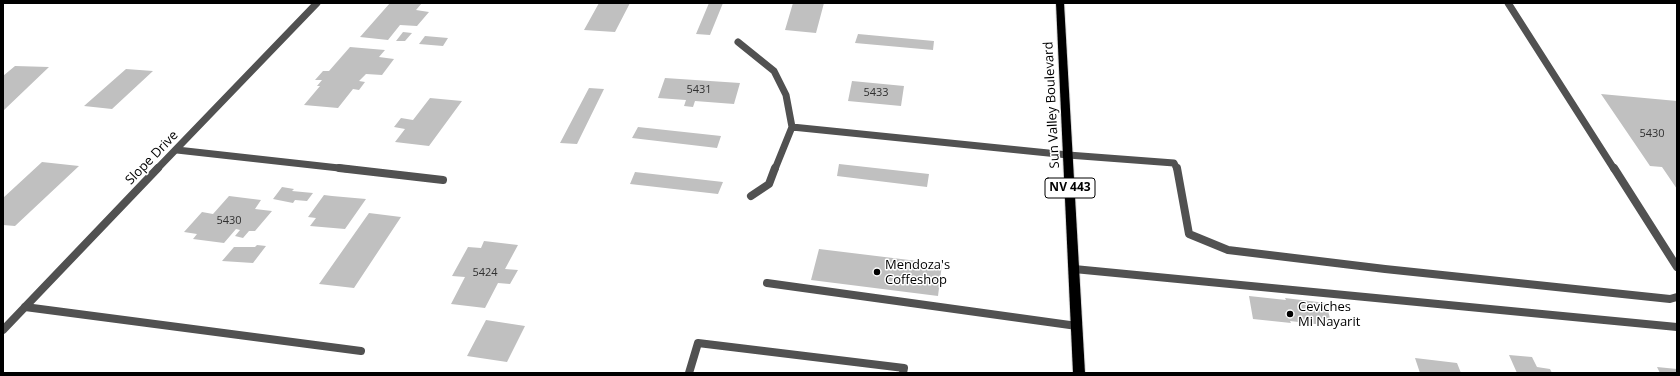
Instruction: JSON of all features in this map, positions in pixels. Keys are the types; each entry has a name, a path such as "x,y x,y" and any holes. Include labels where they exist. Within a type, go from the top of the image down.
{"main road":[{"name":"Sun Valley Boulevard","path":"1060,3 1079,373"}],"street":[{"name":"Slope Drive","path":"3,330 317,3"},
{"path":"1508,3 1677,267"},
{"path":"738,42 756,55 774,72 786,95 792,127 769,184 751,196"},
{"path":"792,127 1068,155 1174,163 1177,168 1189,234 1228,250 1385,269 1599,292 1670,299 1677,298"},
{"path":"177,150 443,180"},
{"path":"1074,269 1677,327"},
{"path":"767,283 1077,326"},
{"path":"25,307 361,351"},
{"path":"689,373 698,343 904,368 903,373"}],"building":[{"path":"390,3 422,3 416,10 429,12 417,26 400,25 388,40 360,37"},
{"path":"599,3 630,3 615,32 584,30"},
{"path":"709,3 723,3 710,35 696,34"},
{"path":"793,3 824,3 816,33 785,30"},
{"path":"403,32 412,33 405,41 396,41"},
{"path":"858,34 934,41 933,50 855,43"},
{"path":"425,36 448,38 443,46 419,44"},
{"path":"350,47 385,50 379,57 394,59 382,75 366,74 359,81 365,82 359,90 353,89 338,108 304,105 320,86 317,86 322,80 315,80 323,71 329,71"},
{"path":"15,66 49,67 3,111 3,76"},
{"path":"126,69 153,71 112,109 84,106"},
{"path":"665,78 740,83 734,104 695,101 693,107 684,106 686,100 658,98"},
{"path":"852,81 904,86 901,106 848,101"},
{"path":"589,88 604,89 577,144 560,143"},
{"path":"1601,94 1677,101 1677,189 1662,167 1650,166"},
{"path":"430,98 462,101 429,146 395,142 405,129 394,127 401,118 413,120"},
{"path":"638,127 721,136 717,148 632,138"},
{"path":"42,162 79,166 15,226 3,225 3,198"},
{"path":"839,164 929,174 927,187 837,176"},
{"path":"635,172 723,182 718,194 630,184"},
{"path":"282,187 294,189 292,191 313,193 307,201 295,200 293,203 273,199"},
{"path":"324,195 366,199 345,229 310,226 316,218 308,217"},
{"path":"229,196 261,200 255,209 272,211 255,231 249,231 243,238 235,236 240,230 236,229 224,243 193,239 197,234 184,232 202,212 213,214"},
{"path":"369,213 401,217 354,288 319,284"},
{"path":"484,241 518,245 505,269 518,270 510,284 498,283 485,308 451,304 465,277 452,276 468,247 481,248"},
{"path":"257,245 266,246 253,263 222,261 234,247 255,247"},
{"name":"Mendoza's Coffeshop","path":"819,249 942,264 938,296 811,280"},
{"path":"1249,296 1286,300 1285,298 1326,303 1332,326 1290,321 1291,323 1253,319"},
{"path":"486,320 525,326 507,362 467,356"},
{"path":"1509,355 1532,357 1537,367 1550,369 1552,373 1517,373"},
{"path":"1415,358 1457,363 1461,373 1420,373"},
{"path":"1657,367 1677,369 1677,373 1660,373"}],"place":[{"name":"Mendoza's Coffeshop","path":"877,272"},
{"name":"Ceviches Mi Nayarit","path":"1290,314"}]}
